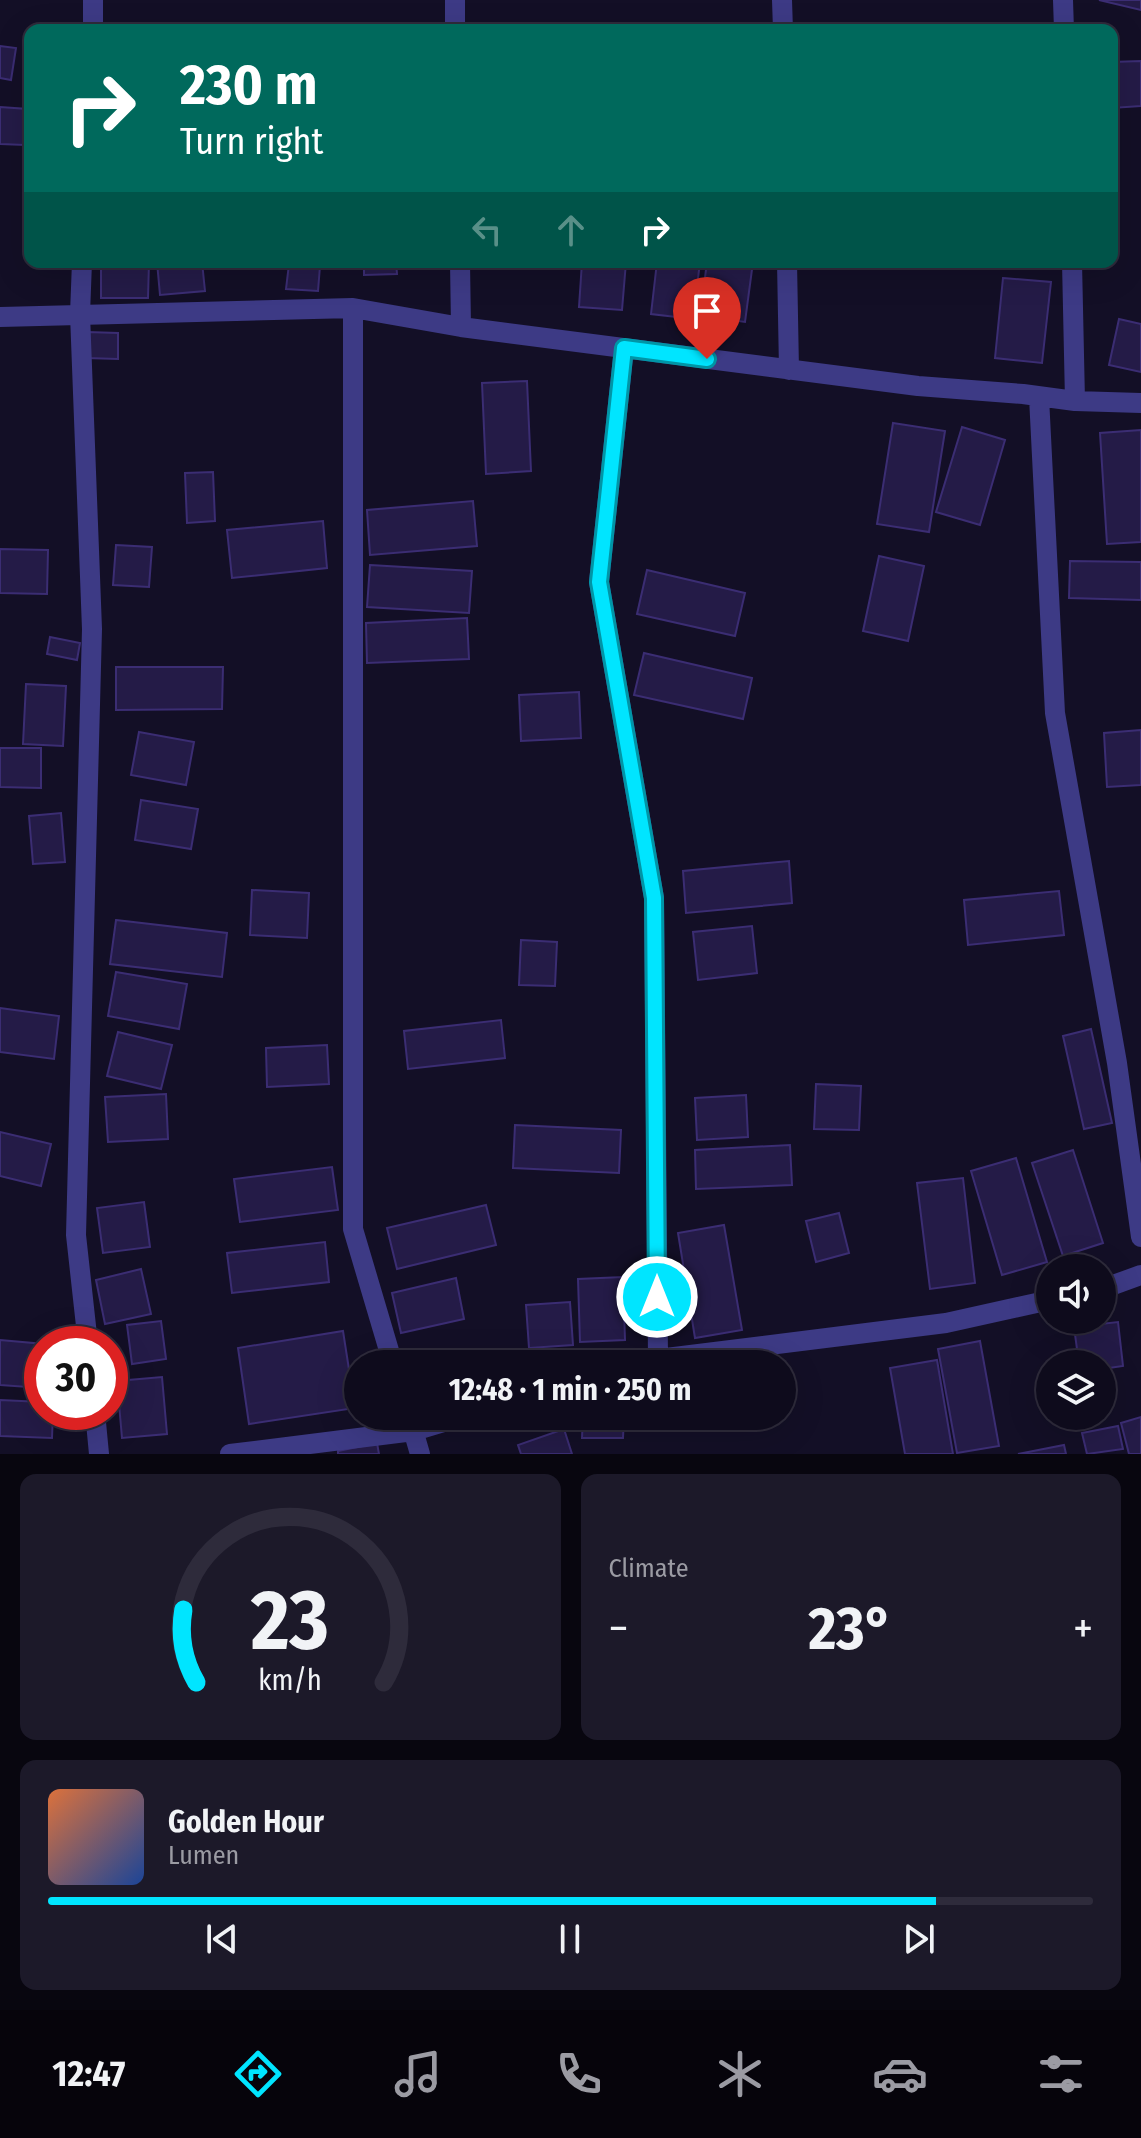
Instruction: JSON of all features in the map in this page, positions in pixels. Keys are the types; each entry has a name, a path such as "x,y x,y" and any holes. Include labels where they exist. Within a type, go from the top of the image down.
{"street":[{"path":"93,0 93,24"},
{"path":"455,0 455,24"},
{"path":"782,0 783,24"},
{"path":"1063,0 1064,24"},
{"path":"82,268 80,314 92,629 76,1235 86,1326"},
{"path":"460,268 461,327"},
{"path":"787,268 789,370"},
{"path":"1072,268 1075,401"},
{"path":"353,308 353,1229 389,1350"},
{"path":"0,317 353,308 461,327 918,386 1075,401 1141,403"},
{"path":"624,348 599,582 654,898 649,1350"},
{"path":"1039,397 1055,713 1117,1063 1141,1237"},
{"path":"1116,1284 1141,1275"},
{"path":"735,1350 946,1323 1036,1303"},
{"path":"97,1430 99,1454"},
{"path":"230,1454 375,1430"},
{"path":"413,1430 420,1454"}],"building":[{"path":"1099,0 1141,0 1141,10"},
{"path":"0,46 16,48 11,80 0,78"},
{"path":"1141,61 1141,106 1118,108 1118,62"},
{"path":"0,107 24,109 24,145 0,144"},
{"path":"101,268 149,268 148,298 101,298"},
{"path":"158,268 203,268 205,291 160,295"},
{"path":"289,268 320,268 318,291 286,289"},
{"path":"364,268 396,268 397,274 364,275"},
{"path":"582,268 626,268 622,310 579,307"},
{"path":"656,268 699,268 693,319 651,314"},
{"path":"706,268 752,268 745,322 700,316"},
{"path":"1003,278 1051,282 1042,363 995,358"},
{"path":"1119,319 1141,324 1141,372 1109,365"},
{"path":"87,332 118,333 118,359 86,358"},
{"path":"527,381 531,471 486,474 482,383"},
{"path":"893,423 945,431 929,532 877,524"},
{"path":"962,427 1005,440 980,525 936,512"},
{"path":"1141,430 1141,542 1107,544 1100,433"},
{"path":"213,472 215,521 187,523 185,473"},
{"path":"473,501 477,546 370,555 367,510"},
{"path":"323,521 327,568 232,578 227,530"},
{"path":"116,545 152,547 149,587 113,585"},
{"path":"0,549 48,550 47,594 0,593"},
{"path":"879,556 924,566 908,641 863,631"},
{"path":"1070,561 1141,562 1141,600 1069,598"},
{"path":"370,565 472,571 469,613 367,607"},
{"path":"647,570 745,593 735,636 637,614"},
{"path":"467,618 469,659 367,663 366,623"},
{"path":"50,637 80,643 77,660 47,654"},
{"path":"644,653 752,678 743,719 634,695"},
{"path":"116,667 223,667 222,709 116,710"},
{"path":"26,684 66,686 63,746 23,744"},
{"path":"579,692 581,738 521,741 519,695"},
{"path":"1141,730 1141,785 1107,787 1104,733"},
{"path":"139,732 194,742 186,785 131,775"},
{"path":"0,748 41,748 41,788 0,787"},
{"path":"141,800 198,809 191,849 135,840"},
{"path":"61,813 65,862 33,864 29,816"},
{"path":"789,861 792,903 686,913 683,871"},
{"path":"252,890 309,893 307,938 250,935"},
{"path":"1059,891 1064,935 968,945 964,900"},
{"path":"116,920 227,933 222,977 110,964"},
{"path":"752,926 757,973 698,980 693,932"},
{"path":"521,940 557,942 555,986 519,985"},
{"path":"116,972 187,984 179,1029 108,1016"},
{"path":"0,1008 59,1016 54,1059 0,1052"},
{"path":"501,1020 505,1058 408,1069 404,1031"},
{"path":"1091,1029 1112,1123 1084,1129 1063,1036"},
{"path":"118,1032 172,1045 161,1089 107,1076"},
{"path":"327,1045 329,1084 267,1087 266,1048"},
{"path":"816,1084 861,1086 859,1130 814,1129"},
{"path":"166,1094 168,1139 108,1142 105,1097"},
{"path":"746,1095 748,1137 697,1140 695,1098"},
{"path":"515,1125 621,1130 619,1173 513,1168"},
{"path":"0,1132 51,1144 41,1186 0,1176"},
{"path":"790,1145 792,1185 696,1189 695,1150"},
{"path":"1073,1150 1103,1243 1062,1254 1032,1163"},
{"path":"1016,1158 1045,1254 1036,1254 1036,1265 1002,1275 971,1171"},
{"path":"332,1167 338,1210 240,1222 234,1179"},
{"path":"963,1178 975,1283 930,1289 917,1183"},
{"path":"144,1202 150,1247 103,1253 97,1208"},
{"path":"486,1205 496,1245 397,1269 387,1228"},
{"path":"839,1213 849,1253 816,1262 806,1221"},
{"path":"724,1225 742,1330 695,1338 678,1233"},
{"path":"325,1242 329,1282 232,1293 227,1253"},
{"path":"141,1269 151,1314 105,1324 96,1280"},
{"path":"623,1277 625,1340 580,1342 578,1279"},
{"path":"456,1278 464,1319 401,1333 392,1293"},
{"path":"570,1302 573,1345 529,1348 526,1305"},
{"path":"161,1321 166,1359 132,1364 127,1325"},
{"path":"1116,1322 1123,1366 1116,1367 1116,1350 1077,1350 1075,1334 1116,1334"},
{"path":"343,1331 346,1350 344,1410 249,1424 238,1348"},
{"path":"0,1340 24,1342 24,1387 0,1385"},
{"path":"980,1341 999,1446 957,1453 938,1349"},
{"path":"937,1360 953,1454 905,1454 890,1368"},
{"path":"162,1377 167,1434 122,1438 121,1430 128,1430 128,1380"},
{"path":"0,1400 24,1401 24,1430 52,1430 52,1438 0,1436"},
{"path":"1141,1417 1141,1454 1129,1454 1121,1423"},
{"path":"1116,1426 1123,1449 1087,1454 1082,1433 1116,1430"},
{"path":"564,1430 572,1454 521,1454 518,1445"},
{"path":"582,1430 623,1430 623,1438 582,1438"},
{"path":"377,1443 379,1454 338,1454 338,1451"},
{"path":"1064,1445 1066,1454 1018,1454"}],"route":[{"path":"657,1297 654,898 599,582 624,348 707,359"}]}
